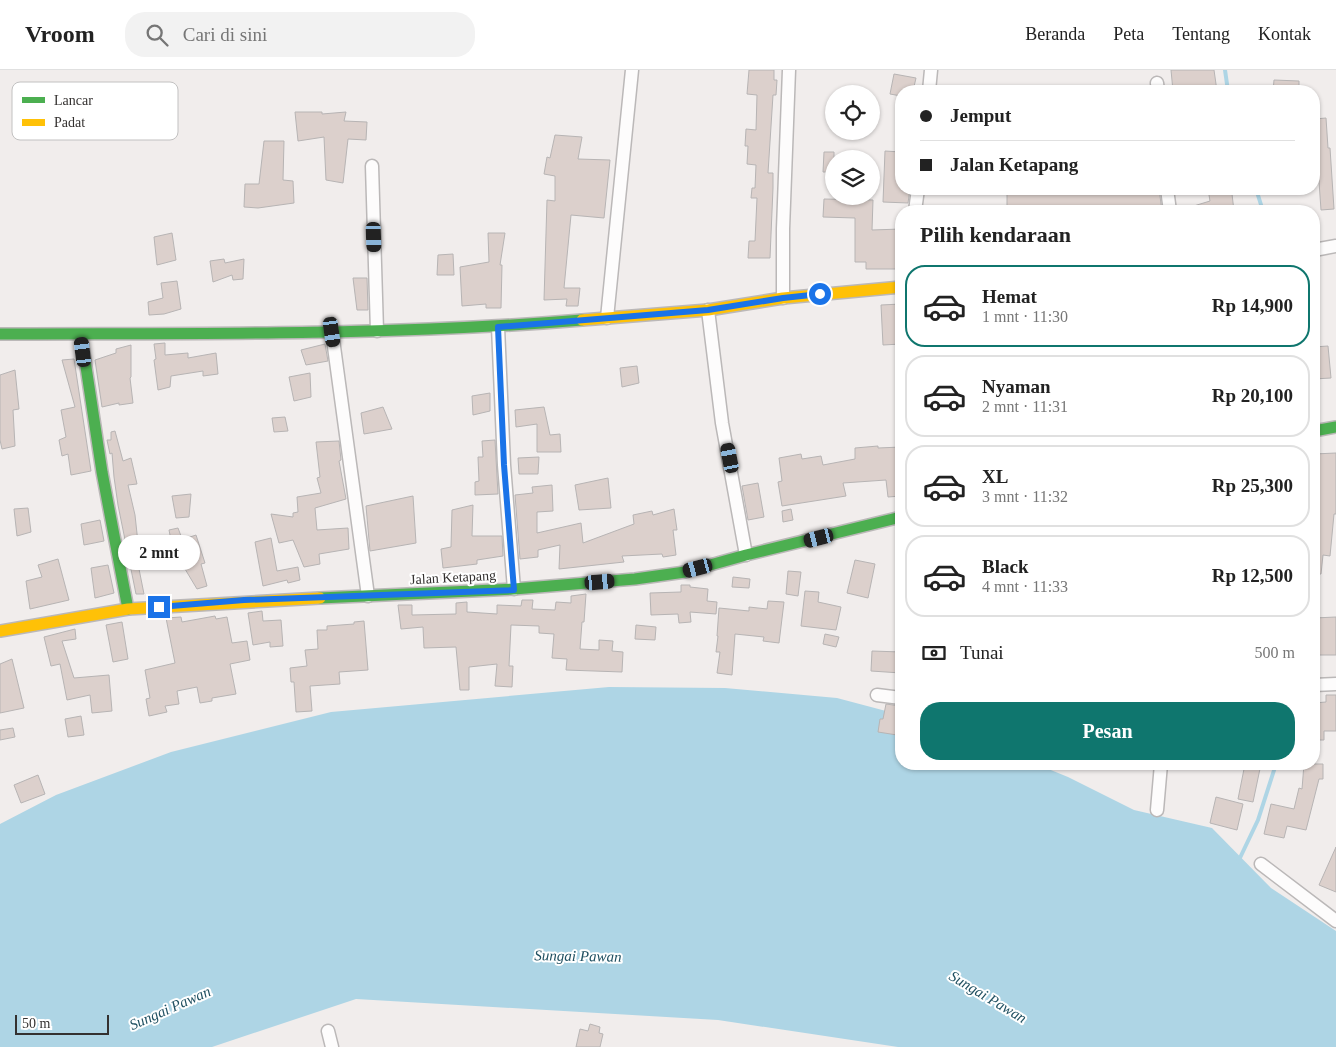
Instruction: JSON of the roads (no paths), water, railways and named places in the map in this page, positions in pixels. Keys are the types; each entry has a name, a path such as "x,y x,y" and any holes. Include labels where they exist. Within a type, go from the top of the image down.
{"street":[{"path":"607,318 632,70"},
{"path":"783,298 783,229 789,70"},
{"path":"929,85 931,70"},
{"path":"372,166 377,331"},
{"path":"1320,249 1336,246"},
{"path":"0,334 409,331 498,327 708,310 783,298 895,288"},
{"path":"708,310 722,423 746,555"},
{"path":"498,327 504,465 514,590"},
{"path":"332,332 368,596"},
{"path":"81,334 94,432 128,610"},
{"path":"1320,430 1336,426"},
{"name":"Jalan Ketapang","path":"0,631 128,610 244,600 368,596 491,589 514,590 643,578 685,572 895,518"},
{"path":"1320,685 1336,684"},
{"path":"877,695 895,697"},
{"path":"1157,810 1160,770"},
{"path":"1260,864 1335,920"},
{"path":"328,1031 332,1047"}],"water":[{"name":"Sungai Pawan","path":"609,687 725,688 837,698 895,713 895,770 1051,770 1134,810 1212,828 1271,888 1336,931 1336,1047 898,1047 718,1020 356,999 212,1047 0,1047 0,824 56,795 171,752 331,712"}],"waterway":[{"path":"1225,70 1227,85"},
{"path":"1258,195 1261,205"},
{"path":"1238,862 1258,820 1274,770"}]}
